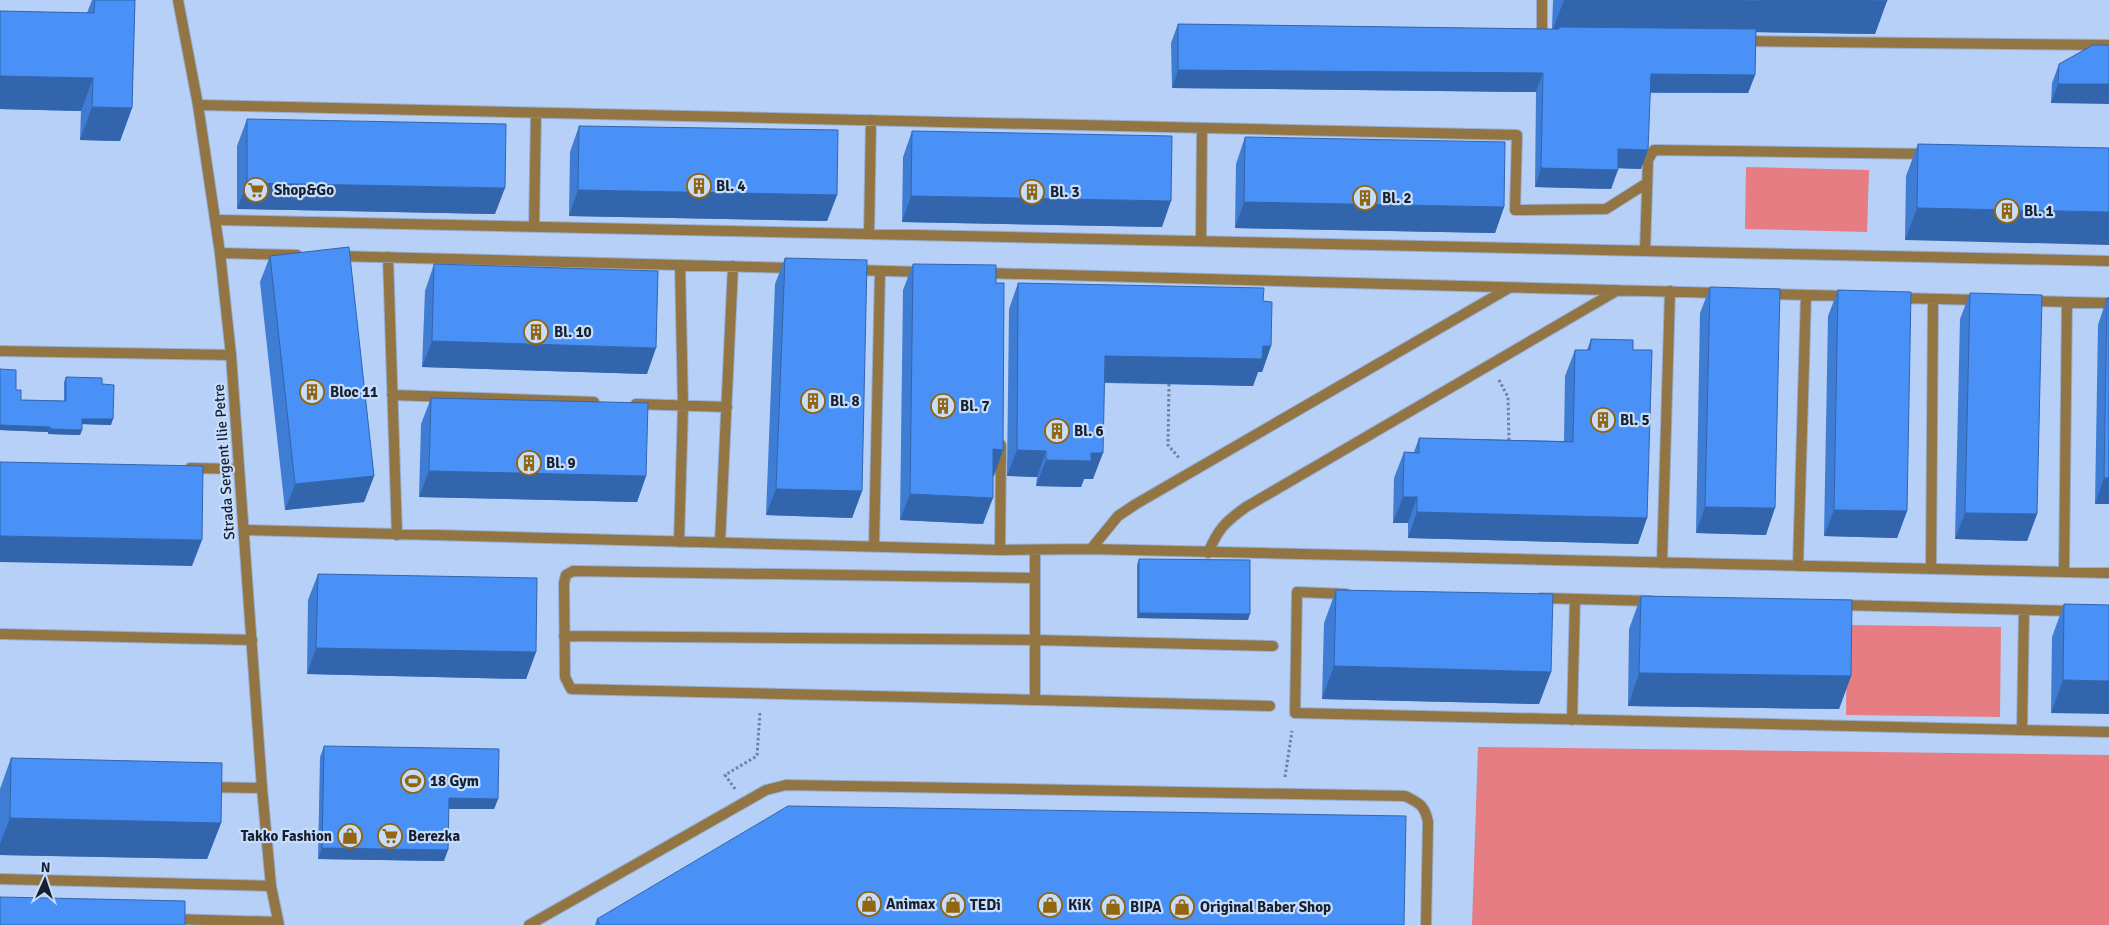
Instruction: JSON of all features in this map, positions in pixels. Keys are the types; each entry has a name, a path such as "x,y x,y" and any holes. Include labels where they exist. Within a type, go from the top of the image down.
{"street":[{"name":"Strada Sergent Ilie Petre","path":"178,0 198,104 220,253 231,355 262,788 271,886 278,923"},
{"path":"1542,0 1542,38"},
{"path":"1731,41 2109,45"},
{"path":"198,104 1517,136 1515,210 1606,209 1647,184"},
{"path":"534,227 536,113"},
{"path":"869,234 871,120"},
{"path":"1201,241 1202,128"},
{"path":"1645,251 1648,160 1654,150 1940,154"},
{"path":"216,220 2109,261"},
{"path":"220,253 309,255"},
{"path":"329,256 802,268"},
{"path":"388,258 397,535"},
{"path":"679,542 683,406 680,265"},
{"path":"720,543 733,266"},
{"path":"840,270 936,272"},
{"path":"874,546 880,271"},
{"path":"974,273 1002,279 1510,287 1728,293"},
{"path":"1091,550 1118,516 1190,472 1510,287"},
{"path":"1208,553 1216,534 1230,518 1246,506 1618,290"},
{"path":"1662,563 1670,291"},
{"path":"1757,294 1864,297"},
{"path":"1798,566 1806,295"},
{"path":"1884,297 1990,300"},
{"path":"1931,569 1933,298"},
{"path":"2019,301 2109,303"},
{"path":"2064,572 2067,302"},
{"path":"0,351 231,355"},
{"path":"392,395 606,403"},
{"path":"625,403 727,407"},
{"path":"1000,550 1001,432"},
{"path":"179,468 239,469"},
{"path":"244,530 1000,550 1091,550 2109,573"},
{"path":"1035,550 1035,700"},
{"path":"1035,578 573,571 566,575 564,582 565,677 571,689 1270,706"},
{"path":"1357,594 1297,592 1295,713 2109,732"},
{"path":"1526,598 1665,601"},
{"path":"1572,720 1575,599"},
{"path":"1834,605 2080,612"},
{"path":"2022,730 2024,610"},
{"path":"0,634 252,640"},
{"path":"564,636 1035,640 1273,646"},
{"path":"529,925 766,790 786,785 1405,796 1416,801 1426,810 1428,822 1426,925"},
{"path":"196,787 262,788"},
{"path":"0,880 271,886"},
{"path":"158,919 217,923 278,923"}],"path":[{"path":"1490,365 1508,397 1509,447"},
{"path":"1169,384 1168,445 1190,472"},
{"path":"744,803 724,775 757,756 761,694"},
{"path":"1283,794 1295,713"}],"shaded area":[{"path":"1746,167 1869,170 1867,232 1745,229"},
{"path":"1847,625 2001,627 2000,717 1846,715"},
{"path":"1478,747 2109,755 2109,925 1472,925"}],"building":[{"path":"95,0 135,0 132,108 92,107 93,78 0,76 0,11 94,13"},
{"path":"1662,0 1761,0 1761,1"},
{"path":"1823,0 1887,0 1887,1"},
{"path":"1178,24 1545,29 1559,29 1559,27 1756,29 1755,75 1651,74 1648,150 1618,149 1618,170 1541,168 1543,73 1178,70"},
{"path":"2093,45 2109,45 2109,84 2058,84 2059,64"},
{"path":"247,119 506,124 505,188 247,183"},
{"path":"579,126 838,130 837,195 578,190"},
{"path":"912,131 1172,136 1171,201 911,196"},
{"path":"1245,137 1505,142 1504,207 1244,202"},
{"path":"1918,144 2109,148 2109,212 1917,208"},
{"name":"Bloc 11","path":"349,247 374,476 295,484 270,256"},
{"name":"Bl. 8","path":"785,258 867,260 862,491 776,489"},
{"name":"Bl. 10","path":"434,264 658,271 656,348 432,341"},
{"name":"Bl. 7","path":"913,264 996,265 996,283 1004,283 1003,450 993,449 993,498 910,494"},
{"name":"Bl. 6","path":"1018,283 1264,288 1263,301 1272,302 1271,346 1263,346 1262,359 1105,356 1103,453 1091,453 1091,461 1046,460 1046,451 1017,450"},
{"path":"1710,287 1780,289 1775,508 1705,507"},
{"path":"1838,290 1911,292 1907,511 1834,510"},
{"path":"1970,293 2042,295 2037,514 1965,513"},
{"path":"2107,298 2109,298 2109,478 2104,478"},
{"name":"Bl. 5","path":"1591,339 1633,340 1633,350 1652,350 1647,518 1417,512 1417,497 1403,497 1404,452 1419,453 1419,438 1573,442 1575,350 1590,350"},
{"path":"0,369 16,370 16,390 21,390 21,400 66,401 66,377 102,378 102,384 114,385 113,419 82,419 82,430 0,425"},
{"name":"Bl. 9","path":"431,398 648,403 646,476 429,471"},
{"path":"0,462 203,466 202,540 0,536"},
{"path":"1139,559 1250,560 1250,614 1139,613"},
{"path":"318,574 537,578 536,652 316,648"},
{"path":"1336,590 1553,594 1551,672 1334,666"},
{"path":"1641,596 1852,600 1851,676 1639,673"},
{"path":"2064,604 2109,605 2109,681 2063,680"},
{"path":"324,746 499,749 498,799 449,798 448,850 322,848"},
{"path":"11,758 222,763 221,823 10,818"},
{"path":"788,806 1406,816 1404,925 600,925 597,919"},
{"path":"0,897 185,901 185,925 0,925"}],"place":[{"name":"Bl. 4","path":"699,186"},
{"name":"Shop&Go","path":"256,190"},
{"name":"Bl. 3","path":"1032,192"},
{"name":"Bl. 2","path":"1365,198"},
{"name":"Bl. 1","path":"2007,211"},
{"name":"Bl. 10","path":"536,332"},
{"name":"Bloc 11","path":"312,392"},
{"name":"Bl. 8","path":"813,401"},
{"name":"Bl. 7","path":"943,406"},
{"name":"Bl. 5","path":"1603,420"},
{"name":"Bl. 6","path":"1057,431"},
{"name":"Bl. 9","path":"529,463"},
{"name":"18 Gym","path":"413,781"},
{"name":"Takko Fashion","path":"350,836"},
{"name":"Berezka","path":"390,836"},
{"name":"Animax","path":"869,904"},
{"name":"TEDi","path":"953,905"},
{"name":"KiK","path":"1050,905"},
{"name":"BIPA","path":"1113,907"},
{"name":"Original Baber Shop","path":"1182,907"}]}
